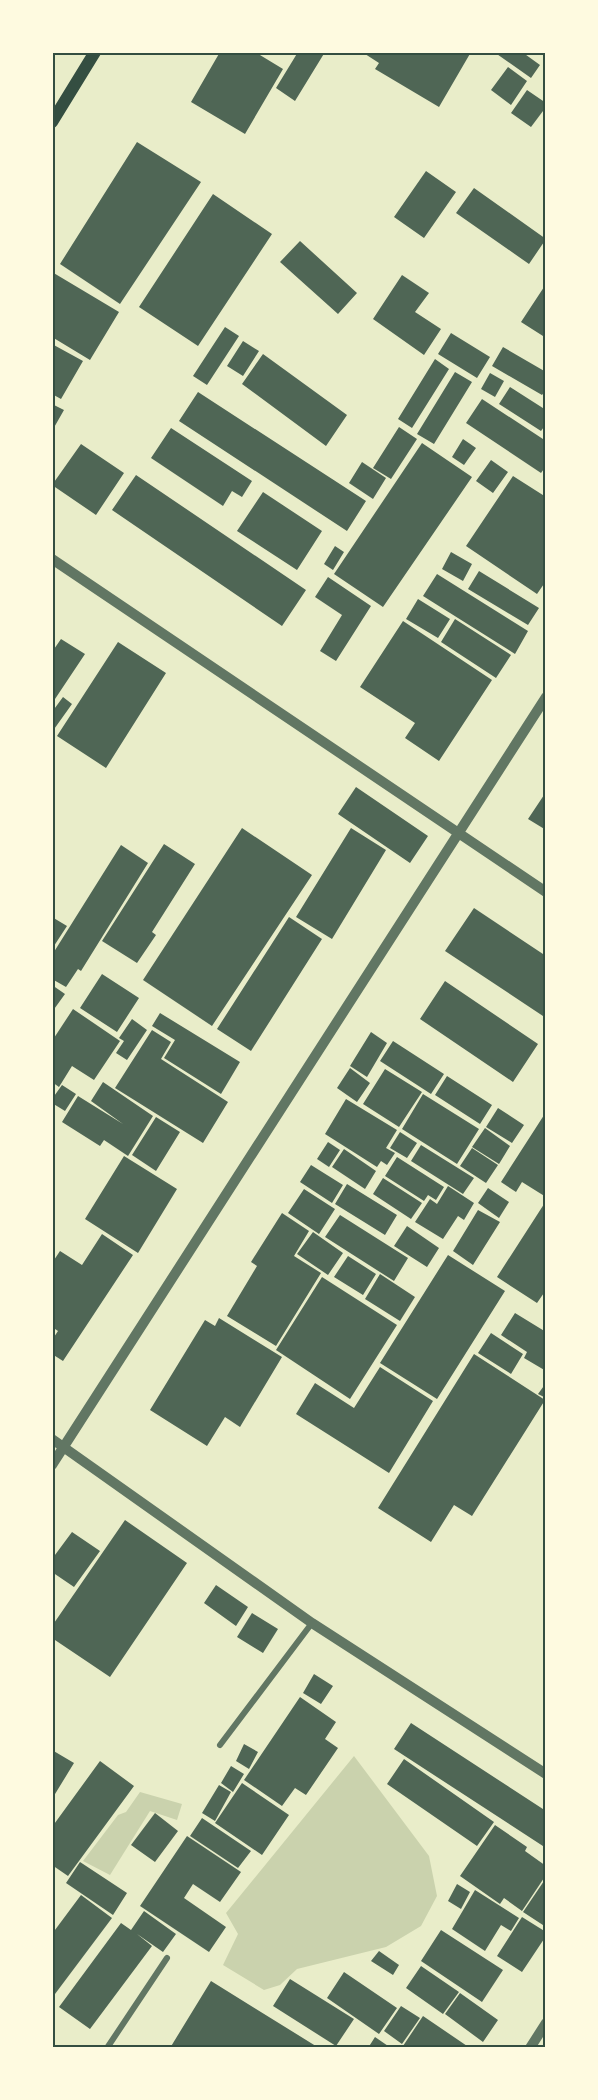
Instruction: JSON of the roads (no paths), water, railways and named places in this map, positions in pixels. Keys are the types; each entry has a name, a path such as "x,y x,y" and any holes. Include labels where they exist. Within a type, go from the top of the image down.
{"main road":[{"path":"52,122 95,52"}],"street":[{"path":"52,559 546,892"},
{"path":"52,1466 350,1004 457,833 546,698"},
{"path":"52,1439 312,1623 546,1773"},
{"path":"220,1745 312,1623"},
{"path":"107,2048 167,1958"},
{"path":"530,2048 546,2024"}]}
